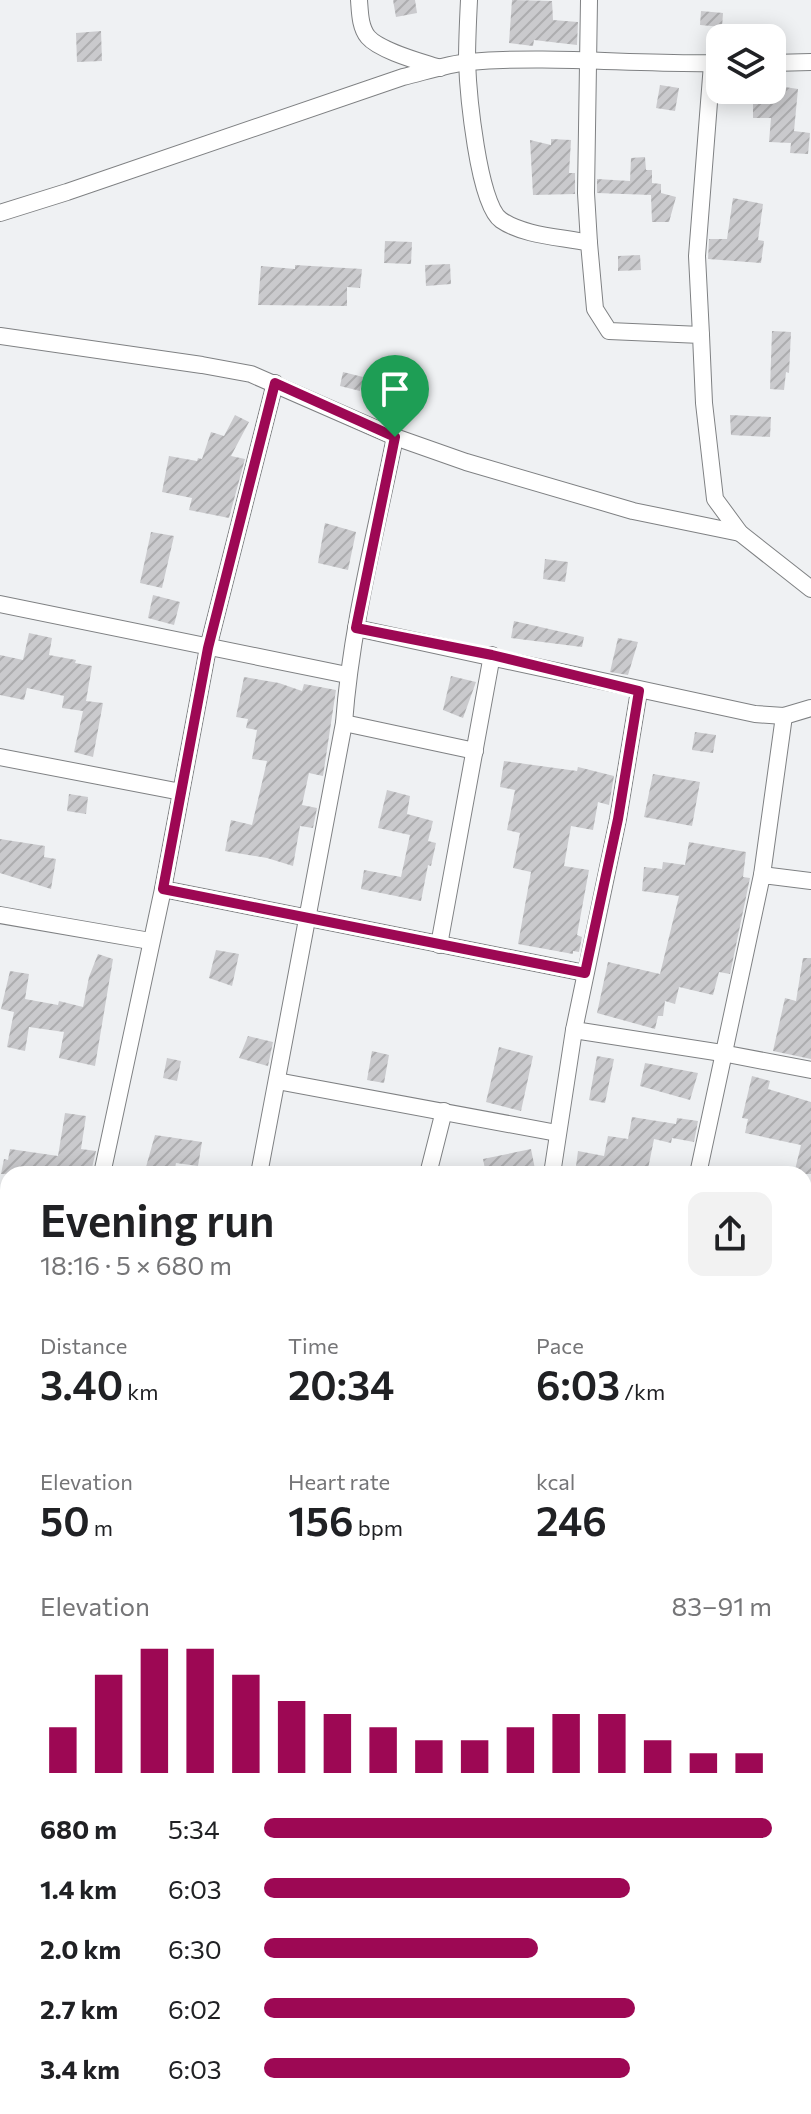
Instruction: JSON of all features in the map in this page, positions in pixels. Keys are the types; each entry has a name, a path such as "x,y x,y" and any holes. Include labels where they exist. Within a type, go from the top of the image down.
{"street":[{"path":"359,0 361,23 370,39 440,68"},
{"path":"469,0 467,62 481,181 497,218 515,228 589,243"},
{"path":"589,0 586,193 595,309 609,331 701,335"},
{"path":"0,213 403,77 467,62 706,64"},
{"path":"786,63 811,62"},
{"path":"712,104 697,256 704,403 715,499 740,533 811,589"},
{"path":"0,336 251,374 395,437 466,462 633,511 740,533"},
{"path":"104,1166 163,889 208,648 275,383"},
{"path":"261,1166 344,723 347,675 395,437"},
{"path":"0,604 347,675"},
{"path":"356,628 755,714 784,716 811,708"},
{"path":"439,945 492,655"},
{"path":"553,1166 574,1030 618,819 639,691"},
{"path":"700,1166 762,875 784,716"},
{"path":"344,723 475,751"},
{"path":"0,757 181,792"},
{"path":"762,875 811,881"},
{"path":"163,889 585,973"},
{"path":"0,915 150,941"},
{"path":"574,1030 811,1070"},
{"path":"277,1081 557,1133"},
{"path":"430,1166 444,1111"}],"building":[{"path":"393,0 415,0 417,13 396,17"},
{"path":"512,0 552,1 553,20 578,22 577,45 534,40 533,46 509,43"},
{"path":"701,11 723,13 722,24 700,25"},
{"path":"101,31 102,61 77,62 76,33"},
{"path":"660,85 679,88 675,111 656,108"},
{"path":"786,87 798,89 794,131 810,133 808,154 790,153 791,143 769,142 771,118 753,118 753,104 786,104"},
{"path":"551,139 571,140 569,173 575,173 575,194 533,195 530,140 551,145"},
{"path":"645,157 646,170 652,170 652,183 661,184 661,193 676,197 669,222 652,222 651,195 597,193 597,179 630,181 631,158"},
{"path":"733,198 763,204 758,240 764,241 761,263 708,259 709,239 727,239"},
{"path":"385,241 412,242 411,264 384,263"},
{"path":"640,255 641,270 618,271 618,256"},
{"path":"450,264 451,284 426,286 425,265"},
{"path":"295,265 362,269 360,288 347,287 347,306 258,305 261,266 295,269"},
{"path":"772,331 791,332 789,373 786,372 784,390 770,389"},
{"path":"343,372 363,377 360,391 340,386"},
{"path":"235,415 249,422 231,456 245,459 229,518 189,510 192,498 162,492 169,456 197,461 198,458 202,459 211,432 224,436"},
{"path":"730,415 771,417 770,437 731,435"},
{"path":"325,523 356,532 348,570 318,563"},
{"path":"151,532 174,536 162,588 140,583"},
{"path":"545,559 568,562 565,582 543,579"},
{"path":"153,595 180,602 174,625 148,618"},
{"path":"514,621 584,637 582,647 511,638"},
{"path":"29,633 52,638 49,655 92,666 86,701 103,703 93,757 74,752 83,711 62,708 64,696 27,688 24,700 0,695 0,655 23,660"},
{"path":"618,638 638,642 628,675 610,672"},
{"path":"451,676 476,682 463,718 443,710"},
{"path":"244,677 302,691 304,684 336,690 323,776 309,773 302,805 317,808 313,828 300,826 293,866 225,851 231,820 252,825 267,761 252,759 257,730 246,728 248,719 236,717"},
{"path":"695,732 716,735 713,753 692,750"},
{"path":"504,761 577,771 578,767 614,776 609,805 598,802 593,830 571,826 564,866 589,870 577,935 582,937 579,952 573,951 573,954 518,944 531,872 513,868 520,833 507,830 515,790 500,787"},
{"path":"653,774 700,782 692,826 644,817"},
{"path":"387,790 410,796 407,814 433,821 428,841 436,843 421,901 361,889 364,870 401,877 410,835 378,828"},
{"path":"69,794 88,797 86,814 67,811"},
{"path":"0,839 45,846 44,857 56,859 51,889 0,873"},
{"path":"689,842 746,852 743,877 750,878 730,974 719,972 713,995 679,987 675,1004 665,1001 663,1016 658,1016 655,1029 597,1013 608,962 660,974 679,896 642,891 644,867 662,869 663,862 685,865"},
{"path":"216,950 239,954 232,986 209,978"},
{"path":"98,954 113,959 95,1066 59,1058 64,1032 29,1027 25,1051 7,1047 14,1012 1,1009 10,971 29,974 25,999 58,1005 59,1001 83,1007"},
{"path":"803,958 811,958 811,1059 773,1051 785,998 796,1001"},
{"path":"248,1036 273,1042 268,1066 239,1058"},
{"path":"499,1047 533,1056 521,1111 486,1102"},
{"path":"372,1051 389,1055 384,1083 367,1080"},
{"path":"597,1056 614,1059 605,1103 589,1100"},
{"path":"167,1058 181,1061 177,1081 163,1078"},
{"path":"645,1063 698,1073 690,1100 640,1086"},
{"path":"752,1076 770,1081 768,1089 811,1102 811,1166 796,1166 801,1145 745,1133 748,1119 742,1118"},
{"path":"65,1113 86,1116 81,1149 96,1151 92,1166 3,1166 4,1159 8,1160 10,1149 58,1156"},
{"path":"632,1117 676,1124 677,1118 698,1121 694,1142 672,1138 671,1143 654,1139 649,1166 576,1166 578,1151 604,1156 608,1136 628,1139"},
{"path":"155,1135 202,1142 198,1166 176,1163 175,1166 146,1166"},
{"path":"531,1149 534,1166 484,1166 483,1159"}],"route":[{"path":"275,383 395,437 356,628 492,655 639,691 618,819 585,973 163,889 208,648 275,383"}]}
